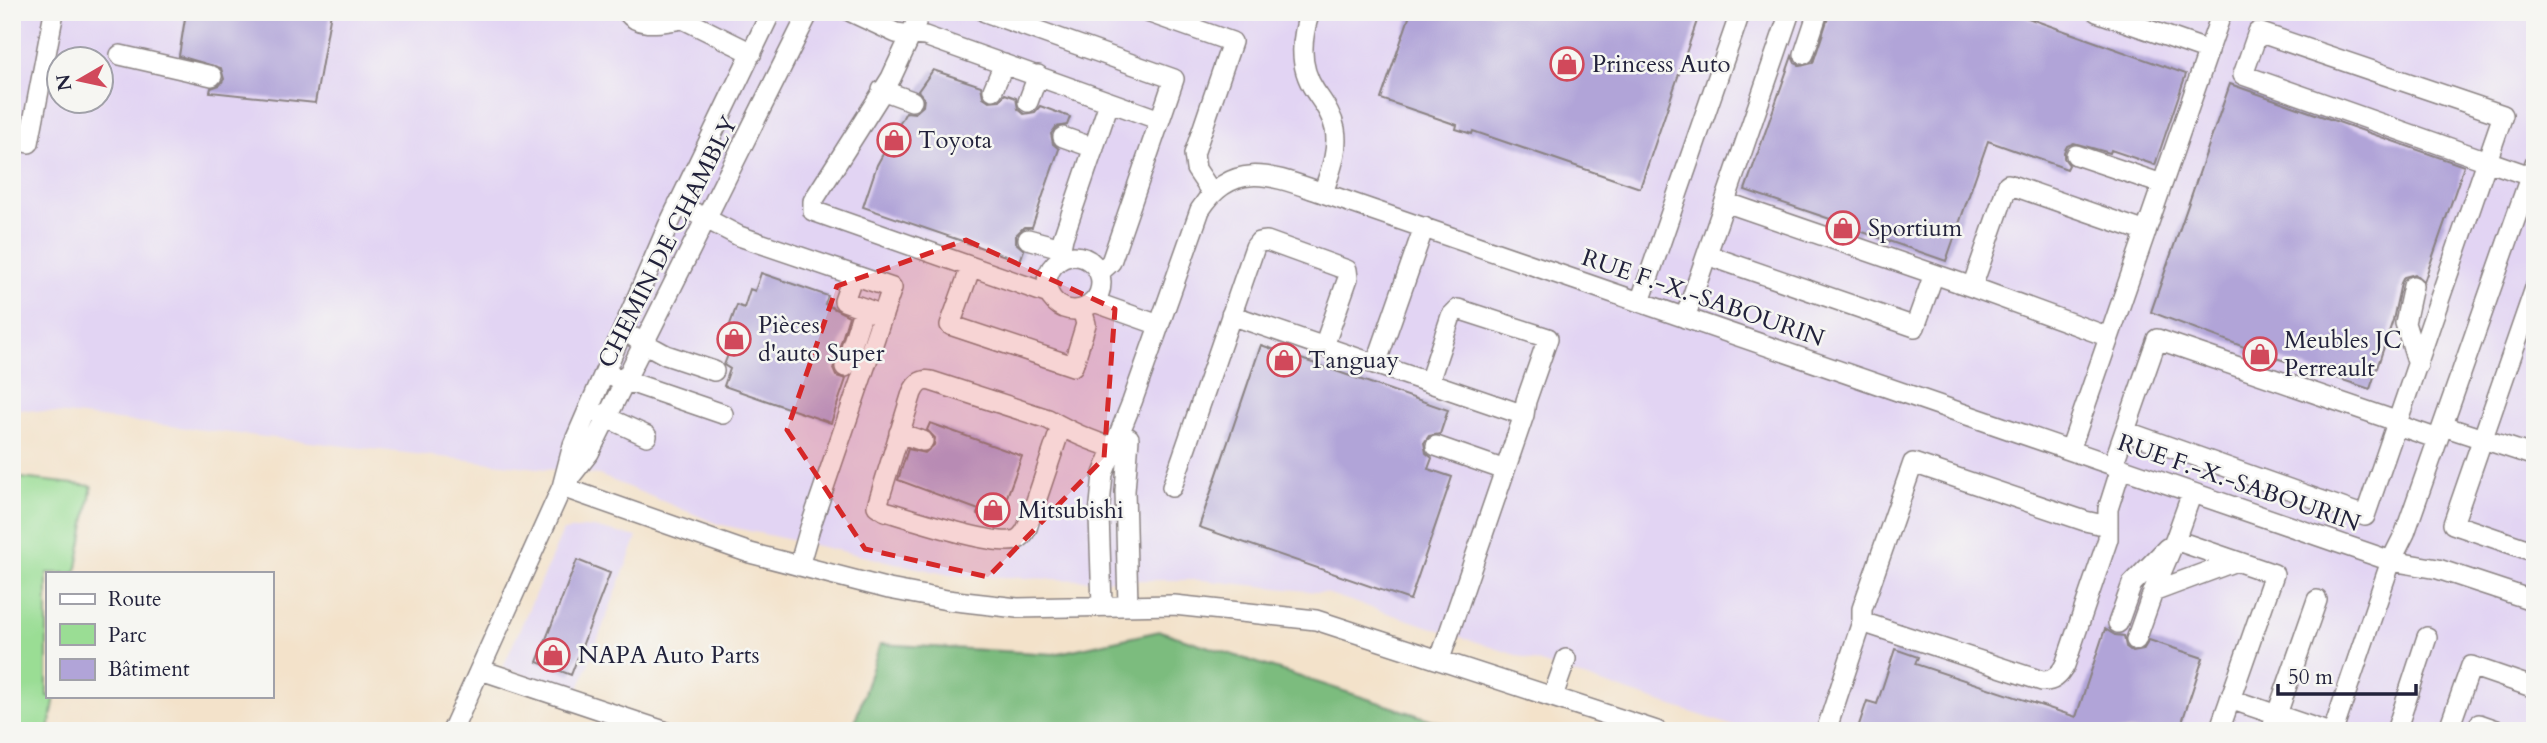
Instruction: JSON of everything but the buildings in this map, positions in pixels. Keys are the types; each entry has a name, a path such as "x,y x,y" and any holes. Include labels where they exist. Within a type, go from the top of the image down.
{"street":[{"path":"12,140 29,143 54,12"},
{"path":"626,12 642,23 680,14 751,53"},
{"name":"CHEMIN DE CHAMBLY","path":"452,731 562,487 572,448 678,204 771,12"},
{"name":"CHEMIN DE CHAMBLY","path":"562,487 589,453 809,12"},
{"path":"851,12 896,33 925,36 1160,120"},
{"path":"920,12 883,90 813,201 812,209 818,214 1049,294 1061,307 1074,310 1088,306 1159,325"},
{"path":"985,12 1174,79 1111,262 1099,273"},
{"path":"1310,12 1303,42 1305,68 1311,84 1331,116 1335,132 1333,161 1323,193"},
{"path":"1640,303 1737,22 1738,12"},
{"path":"1685,318 1790,12"},
{"path":"1804,54 1818,12"},
{"path":"2097,12 2209,51"},
{"path":"2070,450 2222,12"},
{"path":"1153,13 1232,42 1194,154 1196,169 1213,194"},
{"path":"2125,431 2365,516 2398,424 2487,161 2503,115 2258,32 2243,75 2487,161 2533,168 2405,533 2391,561 2333,731"},
{"path":"120,55 212,76"},
{"path":"993,90 1004,64"},
{"path":"1028,102 1038,75"},
{"path":"883,90 912,101"},
{"path":"1049,294 1049,275 1063,253 1109,103"},
{"path":"1063,137 1094,148"},
{"path":"2076,155 2162,184"},
{"name":"RUE F.-X.-SABOURIN","path":"1128,605 1120,449 1132,402 1200,210 1213,194 1230,181 1254,174 1279,178 1424,227 2391,561 2438,569 2535,601"},
{"path":"1972,287 2008,184 2146,232"},
{"path":"1725,202 2109,337"},
{"path":"678,204 739,236 892,288 874,311 845,367"},
{"path":"1376,364 1424,227"},
{"path":"971,267 950,325 1073,366 1086,324 1088,306 1101,286 1099,273 1087,259 1028,239"},
{"path":"1172,487 1255,247 1261,241 1347,270 1348,278 1324,346"},
{"path":"1707,255 1915,327 1934,274"},
{"path":"853,275 844,302 874,311"},
{"path":"2413,286 2405,323 2418,365"},
{"path":"2535,288 2453,524 2535,552"},
{"path":"1429,382 1453,313 1461,309 1548,338 1440,659"},
{"path":"799,566 874,311"},
{"path":"1231,315 1524,415"},
{"path":"622,331 666,355 714,371"},
{"path":"1862,622 2042,681 2053,680 2064,665 2108,539 2108,509 2125,431 2157,339 2398,424 2482,439 2535,456"},
{"path":"605,372 723,414"},
{"path":"1061,427 1027,528 1019,538 1010,541 991,540 879,508 877,500 915,387 928,380 1048,419 1081,438 1120,449"},
{"path":"589,409 647,436"},
{"path":"899,433 923,441"},
{"path":"1436,446 1505,470"},
{"name":"RUE F.-X.-SABOURIN","path":"1102,606 1099,503 1103,474 1120,449"},
{"path":"1826,731 1862,622 1862,609 1913,463 2085,521 2108,526"},
{"path":"562,487 726,546 897,591 971,604 1040,608 1128,605 1192,607 1316,620 1657,731"},
{"path":"2136,640 2192,493"},
{"path":"2175,540 2274,574 2219,731"},
{"path":"2118,622 2132,584 2175,540"},
{"path":"2153,592 2236,561"},
{"path":"2274,723 2317,600"},
{"path":"2396,731 2427,637"},
{"path":"1553,696 1566,659"},
{"path":"2499,731 2451,723 2471,666 2535,688"},
{"path":"481,670 664,731"},
{"path":"2230,699 2274,723 2324,731"}],"highlighted area":[{"path":"966,240 1115,309 1104,458 988,577 865,549 787,430 837,286"}],"shaded area":[{"path":"12,12 2535,12 2535,731 1749,731 1326,593 1201,580 1079,580 950,575 718,524 599,475 12,408"},
{"path":"592,527 637,537 577,694 503,667 563,531"}],"green space":[{"path":"12,477 92,486 76,572 46,572 46,698 55,698 49,731 12,731"},
{"path":"1160,631 1466,731 852,731 880,644 1054,654"}],"place":[{"name":"Princess Auto","path":"1567,64"},
{"name":"Toyota","path":"894,140"},
{"name":"Sportium","path":"1843,228"},
{"name":"Pièces d'auto Super","path":"734,339"},
{"name":"Meubles JC Perreault","path":"2260,354"},
{"name":"Tanguay","path":"1284,360"},
{"name":"Mitsubishi","path":"993,510"},
{"name":"NAPA Auto Parts","path":"553,655"}]}
